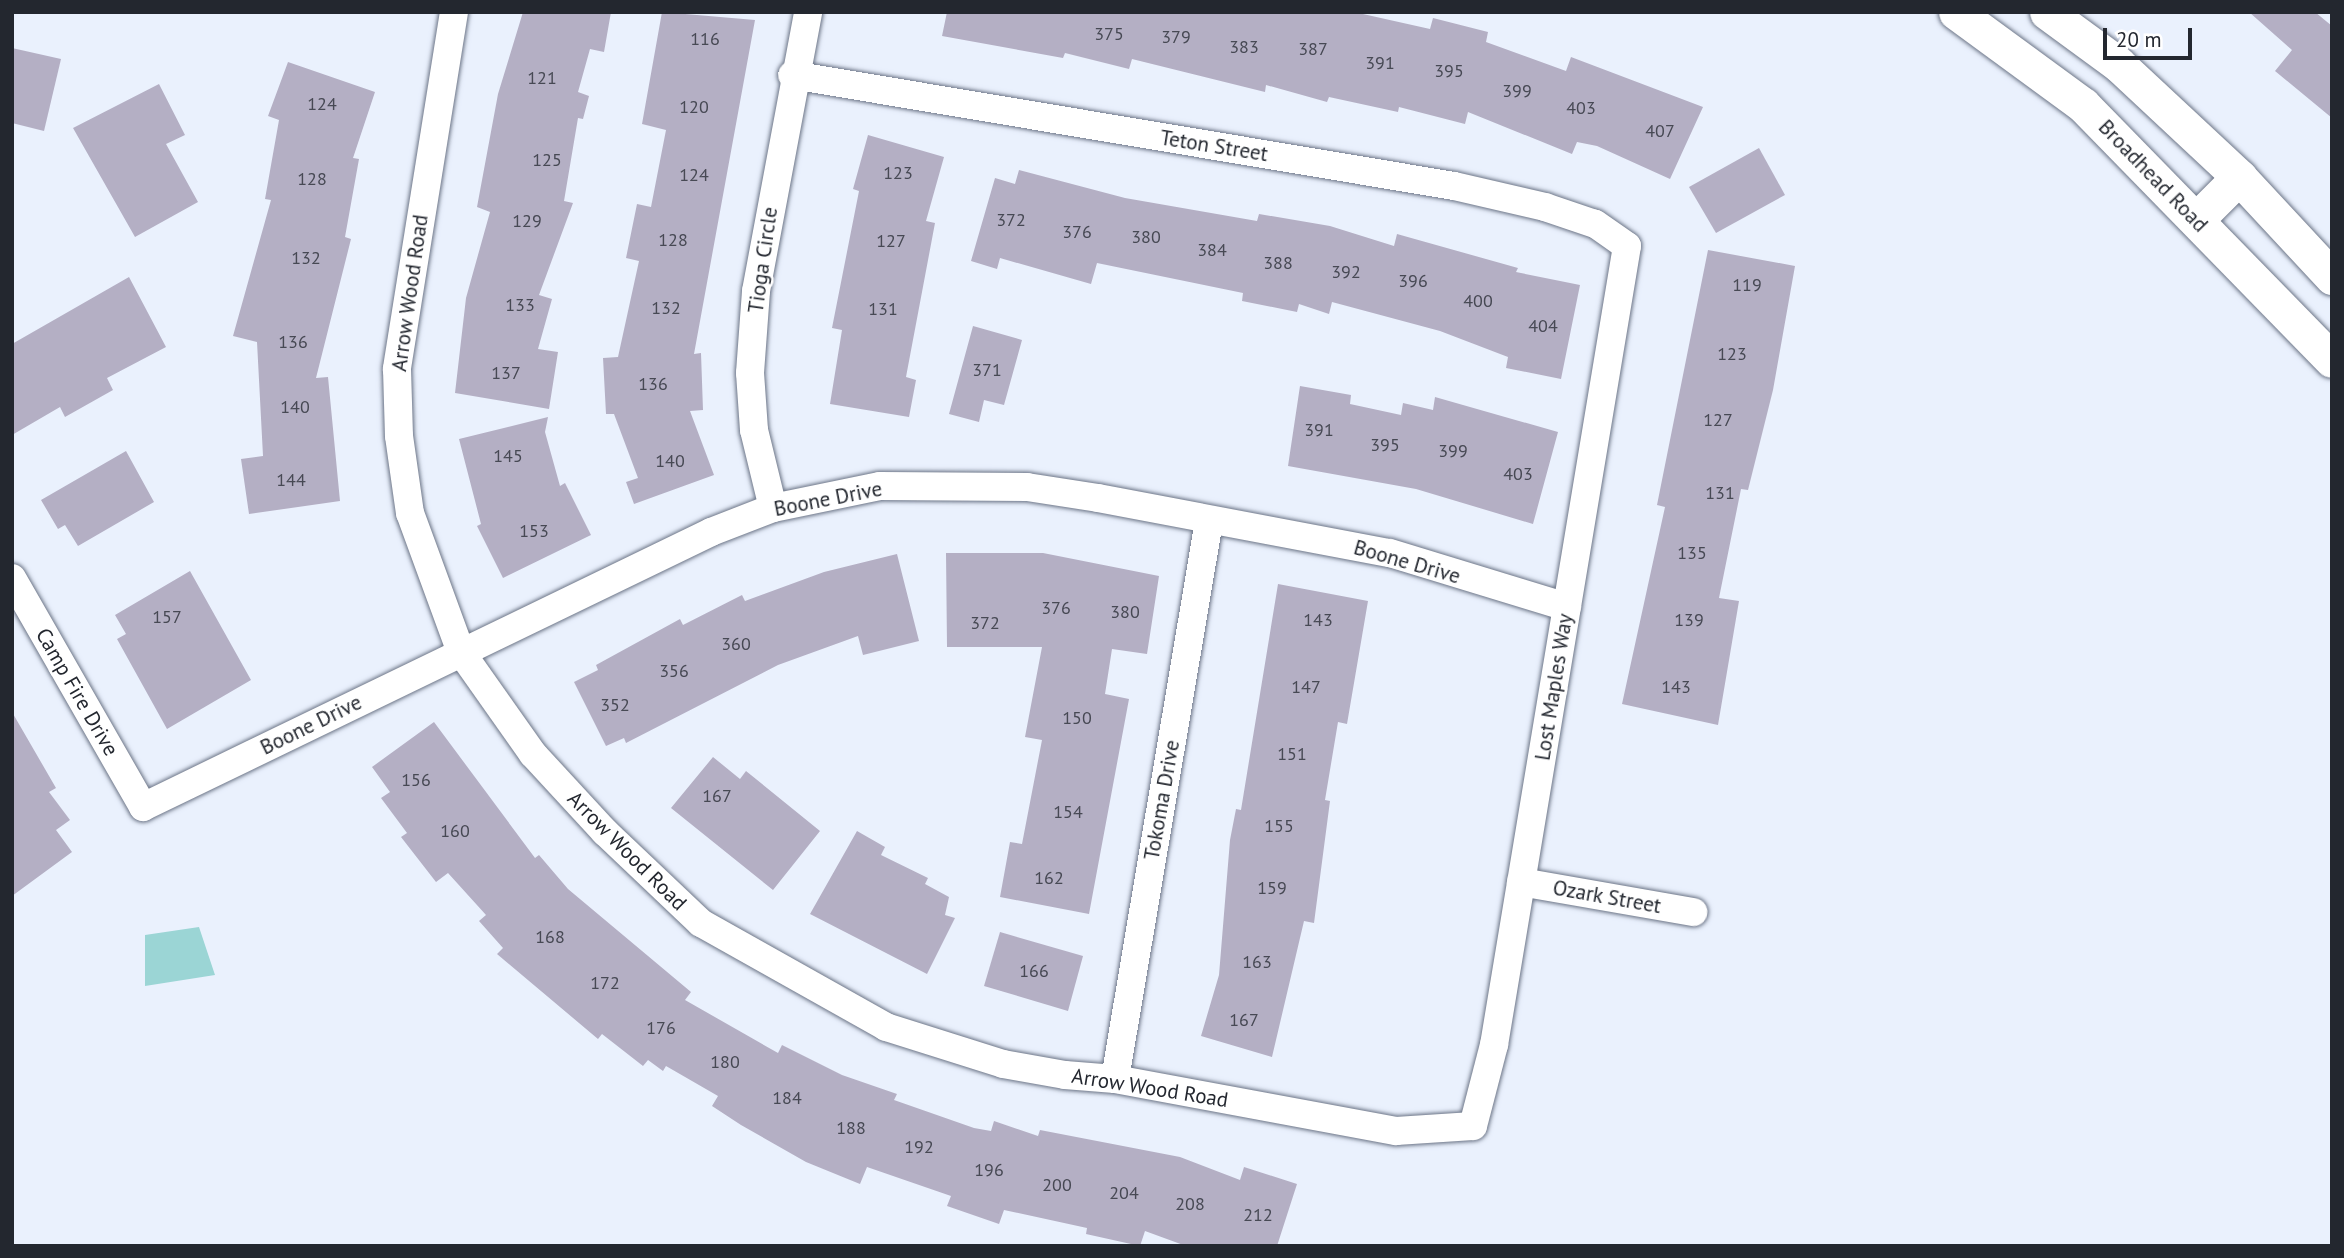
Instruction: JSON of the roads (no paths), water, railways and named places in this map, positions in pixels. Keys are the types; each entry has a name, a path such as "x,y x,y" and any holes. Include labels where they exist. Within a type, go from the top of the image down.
{"street":[{"name":"Arrow Wood Road","path":"454,12 397,369 410,513 461,652 533,754 605,832 680,905 746,953 886,1027 945,1048 1065,1075 1115,1079 1396,1131 1473,1126"},
{"name":"Tioga Circle","path":"773,508 754,430 750,373 756,290 792,75 808,12"},
{"name":"Broadhead Road","path":"1956,12 2083,104 2332,360"},
{"path":"2047,12 2118,64 2239,177 2332,277"},
{"name":"Teton Street","path":"792,75 1454,186 1545,207 1595,225 1627,246"},
{"path":"2196,220 2239,177"},
{"name":"Lost Maples Way","path":"1473,1126 1494,1045 1627,246"},
{"name":"Boone Drive","path":"143,807 711,532 773,508 880,486 1013,486 1390,553 1567,607"},
{"name":"Tokoma Drive","path":"1115,1079 1209,521"},
{"name":"Camp Fire Drive","path":"12,578 143,807"},
{"name":"Ozark Street","path":"1521,882 1693,912"}]}
